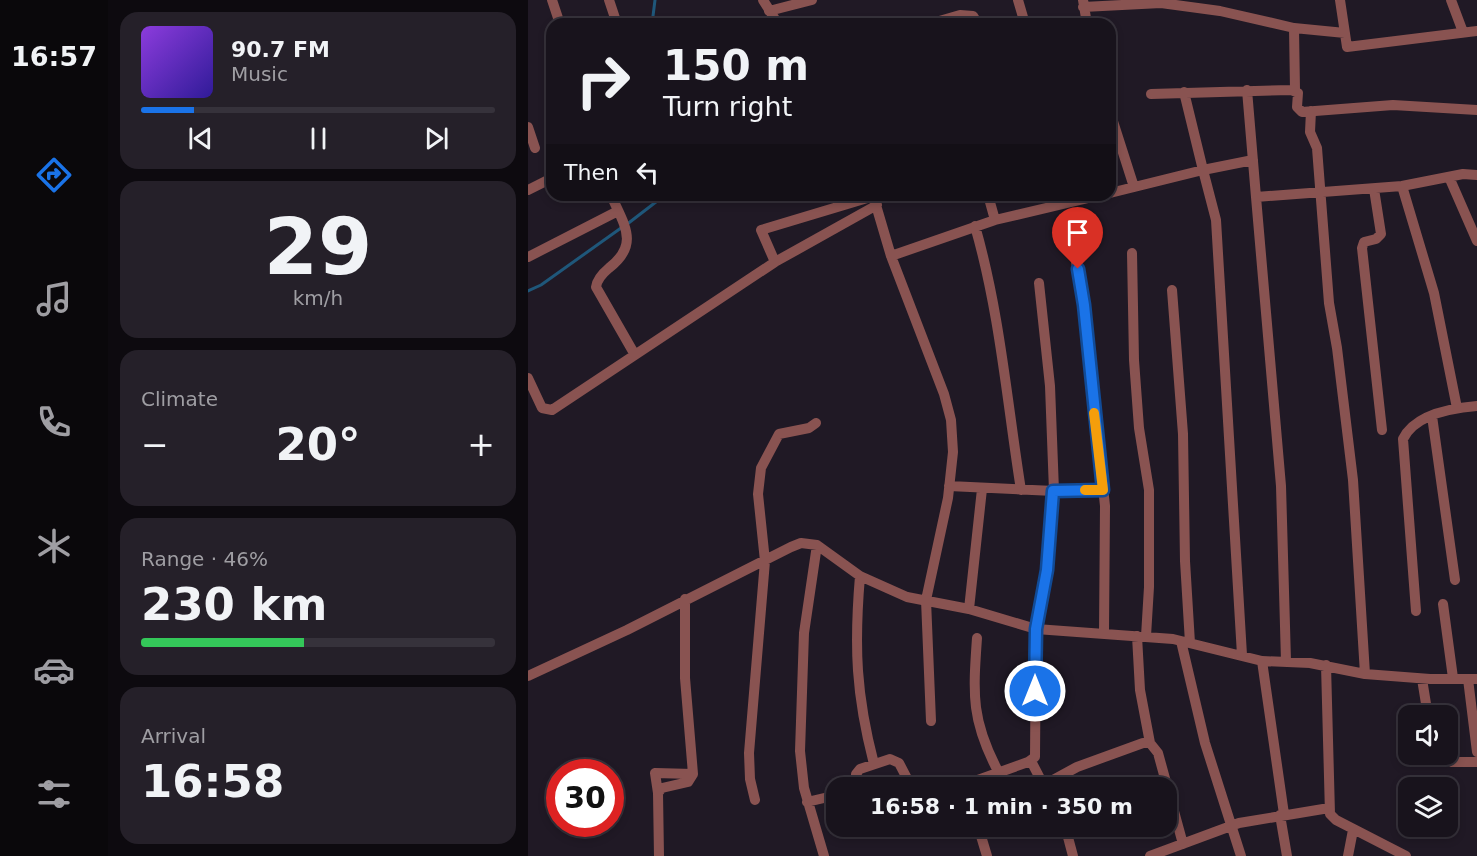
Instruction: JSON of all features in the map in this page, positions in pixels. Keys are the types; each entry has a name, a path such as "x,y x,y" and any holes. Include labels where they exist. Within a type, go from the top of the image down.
{"street":[{"path":"552,0 558,18"},
{"path":"609,0 615,18"},
{"path":"762,0 773,18"},
{"path":"769,11 812,0"},
{"path":"1018,0 1023,18"},
{"path":"1340,0 1347,47 1477,30"},
{"path":"1451,0 1463,32"},
{"path":"1083,4 1161,3 1220,11 1294,28 1345,33"},
{"path":"951,18 965,14 975,18"},
{"path":"1294,28 1295,90 1299,95 1298,110 1393,105 1477,110"},
{"path":"1247,90 1281,486 1286,661"},
{"path":"1151,94 1295,90"},
{"path":"1184,92 1216,220 1242,655"},
{"path":"1311,111 1309,127 1317,148 1329,303 1340,370 1353,480 1365,674"},
{"path":"528,127 535,148"},
{"path":"1116,131 1134,187"},
{"path":"1116,192 1253,160"},
{"path":"1256,197 1374,189 1477,175"},
{"path":"1449,177 1477,242"},
{"path":"528,190 546,181"},
{"path":"1402,186 1434,293 1457,408"},
{"path":"1374,189 1381,234 1376,239 1364,242 1362,248 1382,430"},
{"path":"614,201 627,236 624,255 599,278 596,287 597,294 635,355"},
{"path":"775,262 761,230 863,201"},
{"path":"528,378 539,404 544,410 550,411 869,201"},
{"path":"875,201 891,256 949,411 953,452 949,486 926,600 931,721"},
{"path":"990,201 995,220"},
{"path":"891,256 995,220 1076,201"},
{"path":"528,256 620,216"},
{"path":"975,226 988,272 1000,337 1021,490"},
{"path":"1074,251 1084,305 1103,490 1104,633"},
{"path":"1132,253 1137,394 1149,490 1150,539 1141,636 1140,690 1150,743 1158,753 1179,849"},
{"path":"987,777 1031,761 1035,754 1036,629 1047,570 1053,491 1050,386 1039,283"},
{"path":"1172,290 1183,434 1186,642 1205,743 1241,856"},
{"path":"1416,611 1402,446 1406,432 1432,416 1457,408 1477,406"},
{"path":"1432,416 1455,580"},
{"path":"755,800 750,779 749,753 765,561 758,494 762,468 779,434 808,428 816,423"},
{"path":"949,486 1053,491 1103,490"},
{"path":"969,609 982,489"},
{"path":"528,676 801,543 817,545 860,576 897,594 969,609 1036,629 1141,636 1186,642 1262,661 1326,665 1365,674 1422,679 1472,679 1477,752"},
{"path":"817,545 804,633 800,751 807,802 824,856"},
{"path":"860,576 856,663 859,700 874,764"},
{"path":"658,793 662,788 688,782 693,774 685,678 685,599"},
{"path":"1443,604 1453,678"},
{"path":"977,638 974,702 978,727 999,773"},
{"path":"1262,661 1287,856"},
{"path":"1326,665 1331,762 1329,808 1336,820 1406,856"},
{"path":"1422,679 1426,705"},
{"path":"1061,777 1092,760 1143,743 1150,743"},
{"path":"857,777 858,772 890,759 896,760 906,777"},
{"path":"1031,761 1040,777"},
{"path":"1458,762 1477,762"},
{"path":"659,856 658,793 655,773 693,774"},
{"path":"807,802 826,798"},
{"path":"1150,856 1179,849 1233,825 1329,808"},
{"path":"1348,856 1353,830"},
{"path":"981,837 987,856"},
{"path":"1068,837 1074,856"}],"waterway":[{"path":"653,18 655,0"},
{"path":"626,225 657,201"},
{"path":"528,291 541,285 621,228"}],"slow traffic":[{"path":"1085,490 1103,490 1094,413"}],"route":[{"path":"1035,691 1036,629 1047,570 1053,491 1103,490 1084,305 1078,269"}]}
